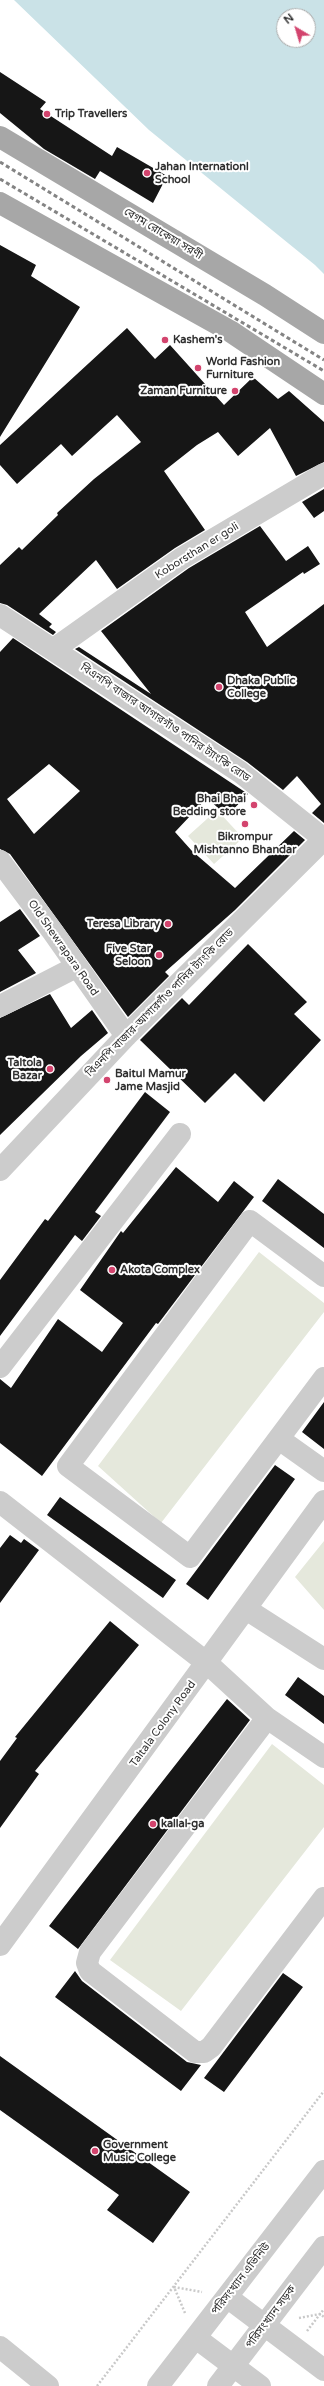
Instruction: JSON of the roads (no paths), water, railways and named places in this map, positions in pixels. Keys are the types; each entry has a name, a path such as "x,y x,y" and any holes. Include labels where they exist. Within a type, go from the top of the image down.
{"main road":[{"name":"বেগম রোকেয়া সরণী","path":"0,137 265,295 324,333"},
{"path":"0,203 230,331 324,394"}],"street":[{"name":"Koborsthan er goli","path":"54,649 182,558 324,474"},
{"name":"বিএনপি বাজার আগারগাঁও পানির ট্যাংকি রোড","path":"0,615 240,772 324,839"},
{"name":"বিএনপি বাজার-আগারগাঁও পানির ট্যাংকি রোড","path":"0,1170 126,1036 324,839"},
{"name":"Old Shewrapara Road","path":"0,861 126,1036"},
{"path":"0,1006 76,967"},
{"path":"0,1366 180,1134"},
{"path":"324,1276 250,1221 68,1466 190,1557 324,1378"},
{"path":"279,1438 324,1471"},
{"name":"Taltala Colony Road","path":"0,1945 324,1501"},
{"path":"1,1506 207,1663 267,1718 324,1757"},
{"path":"246,1609 324,1660"},
{"path":"267,1718 90,1952 86,1963 90,1971 195,2052 204,2052 211,2047 324,1898"},
{"name":"পরিসংখ্যান এভিনিউ","path":"158,2386 324,2171"},
{"name":"পরিসংখ্যান সড়ক","path":"218,2386 324,2247"},
{"path":"227,2297 324,2370"},
{"path":"196,2338 260,2386"},
{"path":"0,2347 48,2386"}],"water":[{"path":"14,0 324,0 324,274 315,265 149,130"}],"railway":[{"path":"0,162 324,360"},
{"path":"0,179 324,371"}],"place":[{"name":"Trip Travellers","path":"47,114"},
{"name":"Jahan Internationl School","path":"147,173"},
{"name":"Kashem's","path":"165,340"},
{"name":"World Fashion Furniture","path":"198,368"},
{"name":"Zaman Furniture","path":"235,391"},
{"name":"Dhaka Public College","path":"219,687"},
{"name":"Bhai Bhai Bedding store","path":"254,805"},
{"name":"Bikrompur Mishtanno Bhandar","path":"245,824"},
{"name":"Teresa Library","path":"168,924"},
{"name":"Five Star Seloon","path":"159,955"},
{"name":"Taltola Bazar","path":"50,1069"},
{"name":"Baitul Mamur Jame Masjid","path":"107,1080"},
{"name":"Akota Complex","path":"112,1270"},
{"name":"kallal-ga","path":"153,1824"},
{"name":"Government Music College","path":"95,2151"}]}
